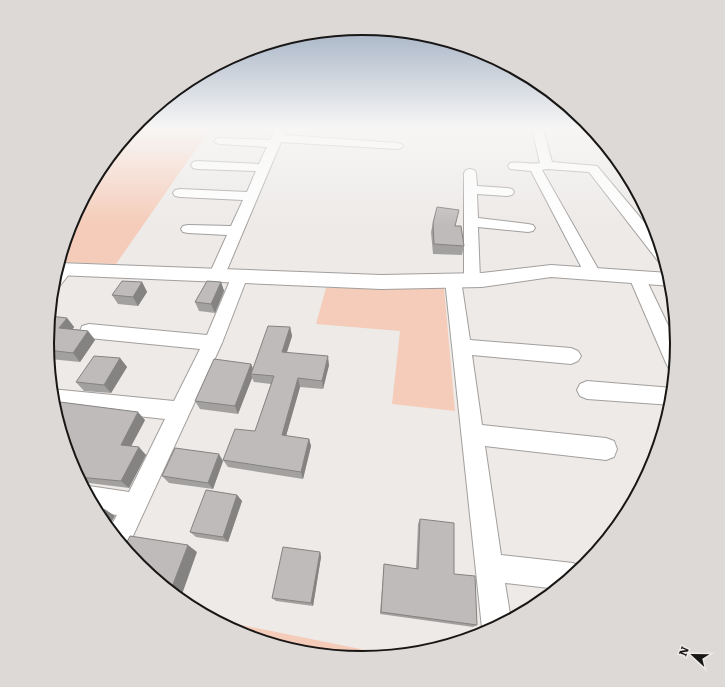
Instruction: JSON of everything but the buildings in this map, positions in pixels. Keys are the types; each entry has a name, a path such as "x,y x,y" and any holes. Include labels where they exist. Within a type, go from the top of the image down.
{"street":[{"path":"216,277 267,161"},
{"path":"540,161 541,166 593,274"},
{"path":"197,165 264,168"},
{"path":"514,166 594,169 656,246"},
{"path":"470,173 471,222 462,280 462,347 496,621"},
{"path":"470,190 507,192"},
{"path":"180,193 252,196"},
{"path":"471,222 528,228"},
{"path":"188,229 236,231"},
{"path":"62,274 381,282 462,280 551,271 664,279"},
{"path":"637,277 671,351"},
{"path":"121,534 212,343 239,278"},
{"path":"89,331 212,343"},
{"path":"462,347 571,356"},
{"path":"586,390 666,396"},
{"path":"59,399 180,412"},
{"path":"473,434 606,448"},
{"path":"96,499 135,505"},
{"path":"490,566 565,576"}],"shaded area":[{"path":"114,161 188,161 116,264 65,262 77,225 95,189 106,172"},
{"path":"326,288 444,288 455,411 392,404 400,331 316,324"},
{"path":"232,623 373,651 342,651 302,646 263,636"}]}
